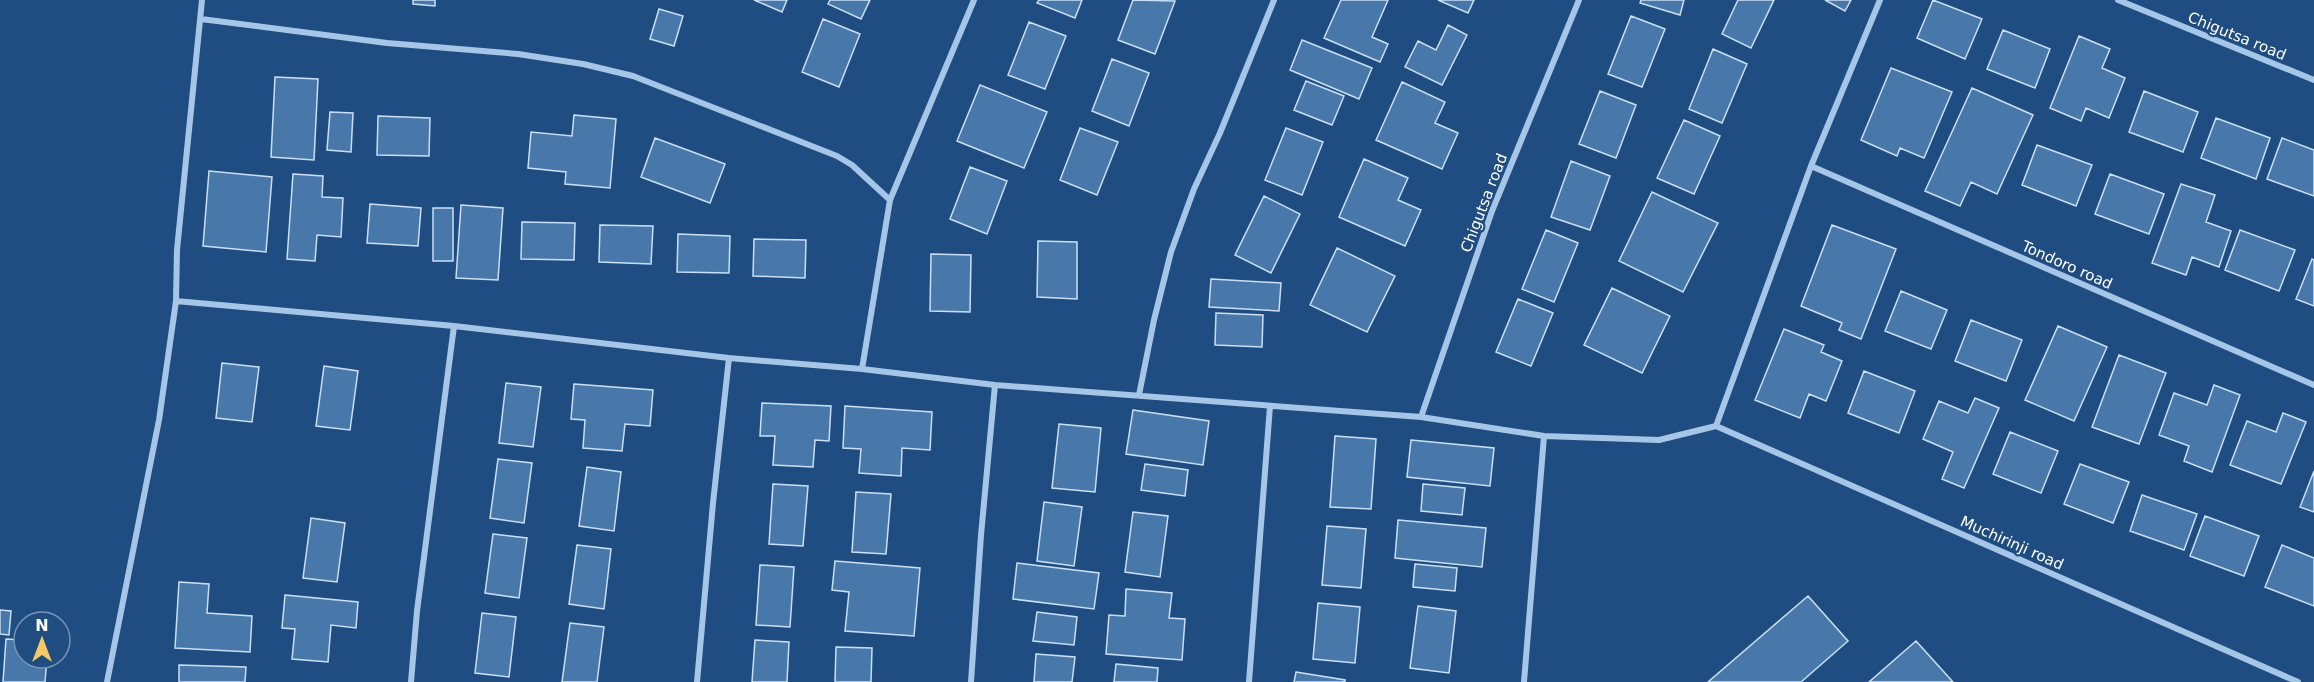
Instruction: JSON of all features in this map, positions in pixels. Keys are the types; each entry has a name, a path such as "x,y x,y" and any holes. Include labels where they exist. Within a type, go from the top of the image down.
{"street":[{"path":"107,682 159,420 176,301 177,250 202,0"},
{"path":"862,369 890,200 974,0"},
{"path":"1139,395 1171,252 1194,189 1220,133 1274,0"},
{"name":"Chigutsa road","path":"1421,417 1492,211 1579,0"},
{"path":"176,301 454,326 729,358 862,369 995,385 1421,417 1544,436 1659,440 1716,426 1811,166 1880,0"},
{"name":"Chigutsa road","path":"2118,0 2314,80"},
{"path":"201,19 387,43 518,54 583,64 633,76 837,156 852,165 890,200"},
{"name":"Tondoro road","path":"1811,166 2314,386"},
{"path":"411,682 417,611 454,326"},
{"path":"697,682 729,358"},
{"path":"971,682 981,535 995,385"},
{"path":"1249,682 1270,406"},
{"name":"Muchirinji road","path":"1716,426 2298,682"},
{"path":"1524,682 1544,436"}],"building":[{"path":"413,0 435,0 435,6 413,4"},
{"path":"754,0 787,0 782,12"},
{"path":"830,0 870,0 861,19 828,4"},
{"path":"1039,0 1082,0 1075,18 1037,3"},
{"path":"1133,0 1175,1 1155,54 1118,40"},
{"path":"1341,0 1388,0 1372,37 1388,44 1380,62 1324,38"},
{"path":"1438,0 1474,0 1468,13"},
{"path":"1641,0 1684,0 1680,15 1640,3"},
{"path":"1738,0 1774,0 1751,48 1722,34"},
{"path":"1825,0 1851,0 1845,11"},
{"path":"1933,0 1982,19 1965,59 1917,38"},
{"path":"659,9 683,16 674,46 650,39"},
{"path":"1631,16 1665,29 1642,87 1608,74"},
{"path":"823,19 860,34 839,87 802,72"},
{"path":"1029,22 1066,36 1045,89 1008,75"},
{"path":"1448,25 1467,35 1442,85 1405,67 1418,41 1436,50"},
{"path":"2003,30 2050,49 2035,88 1987,69"},
{"path":"2079,36 2110,49 2102,68 2125,78 2109,118 2086,108 2081,121 2050,108"},
{"path":"1302,40 1372,68 1359,99 1290,70"},
{"path":"1713,49 1747,64 1722,123 1689,109"},
{"path":"1112,59 1149,73 1129,126 1092,111"},
{"path":"1891,68 1952,92 1924,158 1900,148 1897,156 1861,140"},
{"path":"275,77 318,79 314,160 271,157"},
{"path":"1306,81 1344,96 1332,125 1294,110"},
{"path":"1402,82 1445,102 1435,123 1458,133 1442,169 1376,140"},
{"path":"980,85 1047,112 1024,168 957,141"},
{"path":"1972,88 2033,115 1997,194 1971,182 1960,206 1925,191"},
{"path":"1600,91 1636,105 1616,158 1579,144"},
{"path":"2144,91 2198,112 2183,152 2129,132"},
{"path":"330,112 353,113 351,152 327,150"},
{"path":"574,115 616,119 610,188 565,184 566,172 528,168 531,132 572,136"},
{"path":"378,116 430,118 429,156 377,155"},
{"path":"2216,118 2270,138 2256,179 2201,158"},
{"path":"1684,120 1720,136 1694,194 1657,178"},
{"path":"1080,128 1118,142 1097,195 1060,180"},
{"path":"1286,128 1323,142 1302,195 1265,180"},
{"path":"655,138 725,164 710,203 641,177"},
{"path":"2282,138 2314,150 2314,196 2267,179"},
{"path":"2037,145 2092,165 2076,206 2022,185"},
{"path":"1364,159 1408,178 1398,200 1421,210 1405,246 1339,217"},
{"path":"1571,161 1610,176 1590,230 1551,217"},
{"path":"970,167 1007,181 987,234 950,219"},
{"path":"209,171 272,177 266,252 203,246"},
{"path":"293,174 323,176 322,197 343,198 341,237 317,235 315,261 287,259"},
{"path":"2110,174 2164,194 2149,234 2095,214"},
{"path":"2181,184 2215,195 2206,222 2231,231 2219,267 2192,257 2186,275 2152,263"},
{"path":"1652,192 1718,223 1683,292 1619,261"},
{"path":"1264,196 1300,214 1271,273 1235,255"},
{"path":"370,204 421,208 418,246 367,243"},
{"path":"461,205 503,208 498,280 456,278"},
{"path":"433,208 453,208 453,261 433,261"},
{"path":"522,222 575,223 574,260 521,259"},
{"path":"600,225 653,226 651,264 599,262"},
{"path":"1832,225 1896,249 1861,339 1839,330 1842,323 1801,306"},
{"path":"1546,230 1578,243 1554,302 1522,289"},
{"path":"2240,230 2295,250 2279,291 2225,270"},
{"path":"678,234 730,236 729,273 677,272"},
{"path":"754,239 806,240 805,278 753,276"},
{"path":"1038,241 1077,242 1077,299 1037,297"},
{"path":"1337,248 1395,276 1367,332 1310,305"},
{"path":"931,254 971,255 970,312 930,311"},
{"path":"2312,259 2314,260 2314,306 2296,299"},
{"path":"1211,279 1281,283 1279,311 1209,307"},
{"path":"1612,288 1670,316 1642,373 1584,345"},
{"path":"1901,291 1947,310 1931,349 1885,331"},
{"path":"1518,299 1553,313 1531,366 1496,352"},
{"path":"1216,313 1263,315 1262,347 1215,345"},
{"path":"1971,320 2022,340 2006,381 1955,361"},
{"path":"2058,326 2107,347 2074,421 2025,400"},
{"path":"1784,329 1824,345 1821,352 1842,361 1826,401 1809,394 1800,418 1755,400"},
{"path":"2119,355 2166,373 2139,444 2092,427"},
{"path":"222,363 259,367 252,422 216,418"},
{"path":"324,366 358,371 350,430 316,426"},
{"path":"1864,371 1915,391 1899,433 1848,413"},
{"path":"506,383 541,387 533,447 499,443"},
{"path":"574,384 653,390 650,426 625,424 622,451 583,448 585,420 571,419"},
{"path":"2214,385 2240,395 2212,472 2184,461 2189,446 2159,435 2174,393 2207,405"},
{"path":"1975,398 1999,408 1964,488 1942,479 1953,452 1923,439 1939,401 1968,413"},
{"path":"762,403 831,406 829,441 815,440 813,467 773,465 775,436 760,436"},
{"path":"845,406 932,412 930,450 902,448 901,476 859,473 861,449 843,448"},
{"path":"1133,410 1209,421 1203,465 1126,454"},
{"path":"2283,413 2306,422 2281,484 2230,465 2247,421 2276,432"},
{"path":"1059,424 1101,428 1095,492 1052,488"},
{"path":"2010,432 2058,451 2041,493 1993,474"},
{"path":"1335,436 1376,439 1371,509 1330,507"},
{"path":"1411,440 1494,448 1490,486 1407,477"},
{"path":"498,459 532,463 524,523 490,518"},
{"path":"1145,464 1188,470 1185,496 1141,490"},
{"path":"2080,464 2129,482 2113,523 2064,504"},
{"path":"587,467 621,472 614,531 579,526"},
{"path":"2314,471 2314,512 2300,507"},
{"path":"773,484 808,486 803,546 769,544"},
{"path":"1423,484 1465,488 1462,515 1421,511"},
{"path":"856,492 891,494 886,554 852,552"},
{"path":"2142,495 2197,514 2184,550 2130,531"},
{"path":"1044,502 1082,507 1074,566 1037,561"},
{"path":"1133,512 1168,516 1160,577 1125,572"},
{"path":"2205,516 2259,536 2244,576 2190,556"},
{"path":"311,518 345,523 337,582 303,578"},
{"path":"1398,520 1486,528 1482,567 1395,558"},
{"path":"1327,526 1366,529 1361,588 1322,585"},
{"path":"493,534 527,538 519,598 485,593"},
{"path":"577,545 611,549 604,609 569,604"},
{"path":"2282,545 2314,558 2314,606 2265,587"},
{"path":"835,561 920,568 914,636 845,631 849,592 832,590"},
{"path":"1017,563 1099,573 1094,609 1013,599"},
{"path":"1415,564 1457,568 1455,591 1413,587"},
{"path":"760,565 794,567 790,627 756,625"},
{"path":"179,582 209,584 207,613 252,616 250,652 175,648"},
{"path":"1126,589 1172,593 1169,618 1185,619 1182,660 1106,654 1109,615 1125,616"},
{"path":"285,595 358,602 356,628 331,625 328,662 292,659 295,629 282,628"},
{"path":"1808,596 1848,641 1801,682 1708,682"},
{"path":"1318,603 1360,607 1355,663 1313,659"},
{"path":"1418,606 1456,611 1449,673 1410,668"},
{"path":"0,610 11,611 9,635 0,634"},
{"path":"1037,612 1077,617 1074,645 1033,641"},
{"path":"482,613 516,617 509,677 475,673"},
{"path":"570,623 604,627 597,682 562,682"},
{"path":"6,639 12,639 12,670 46,670 45,682 3,682"},
{"path":"755,640 789,642 787,682 752,682"},
{"path":"1916,641 1953,682 1869,682"},
{"path":"836,647 872,648 871,682 835,682"},
{"path":"1036,654 1075,657 1072,682 1034,682"},
{"path":"1116,664 1158,668 1157,682 1114,682"},
{"path":"179,665 246,667 245,682 179,682"},
{"path":"1296,672 1345,680 1345,682 1294,682"}]}
